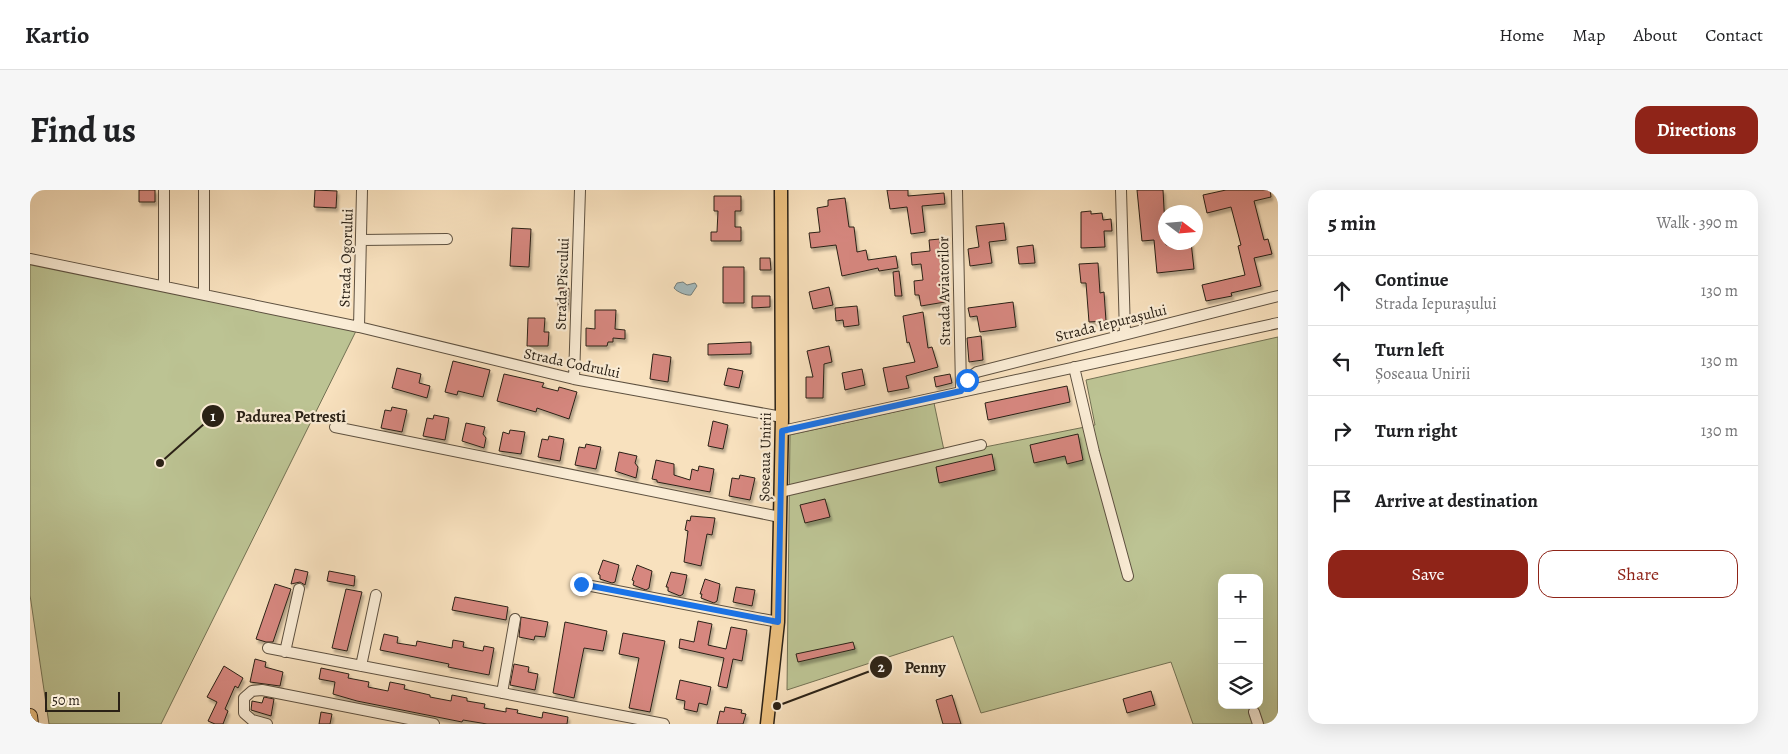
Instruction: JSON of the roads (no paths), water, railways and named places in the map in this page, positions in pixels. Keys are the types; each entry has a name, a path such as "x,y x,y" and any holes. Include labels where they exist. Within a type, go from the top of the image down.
{"highway":[{"path":"30,716 31,724"}],"main road":[{"name":"Șoseaua Unirii","path":"767,724 778,622 782,431 781,190"}],"street":[{"path":"164,190 164,286"},
{"path":"204,190 204,294"},
{"name":"Strada Ogorului","path":"358,326 362,190"},
{"name":"Strada Piscului","path":"574,380 580,190"},
{"name":"Strada Aviatorilor","path":"957,190 961,391"},
{"path":"1121,190 1125,334"},
{"path":"361,240 447,239"},
{"name":"Strada Codrului","path":"30,259 358,326 574,380 782,417"},
{"name":"Strada Iepurașului","path":"961,391 967,380 977,372 1278,296"},
{"path":"782,431 1278,323"},
{"path":"1074,367 1094,452 1128,576"},
{"path":"335,427 780,517"},
{"path":"781,492 981,445"},
{"path":"581,584 778,622"},
{"path":"285,652 299,590"},
{"path":"362,666 376,595"},
{"path":"502,693 515,619"},
{"path":"268,648 664,724"},
{"path":"267,724 252,720 244,713 244,698 252,691 262,690 434,724"},
{"path":"1254,712 1258,724"}],"place":[{"name":"Padurea Petresti","path":"160,463"},
{"name":"Penny","path":"777,706"}]}
